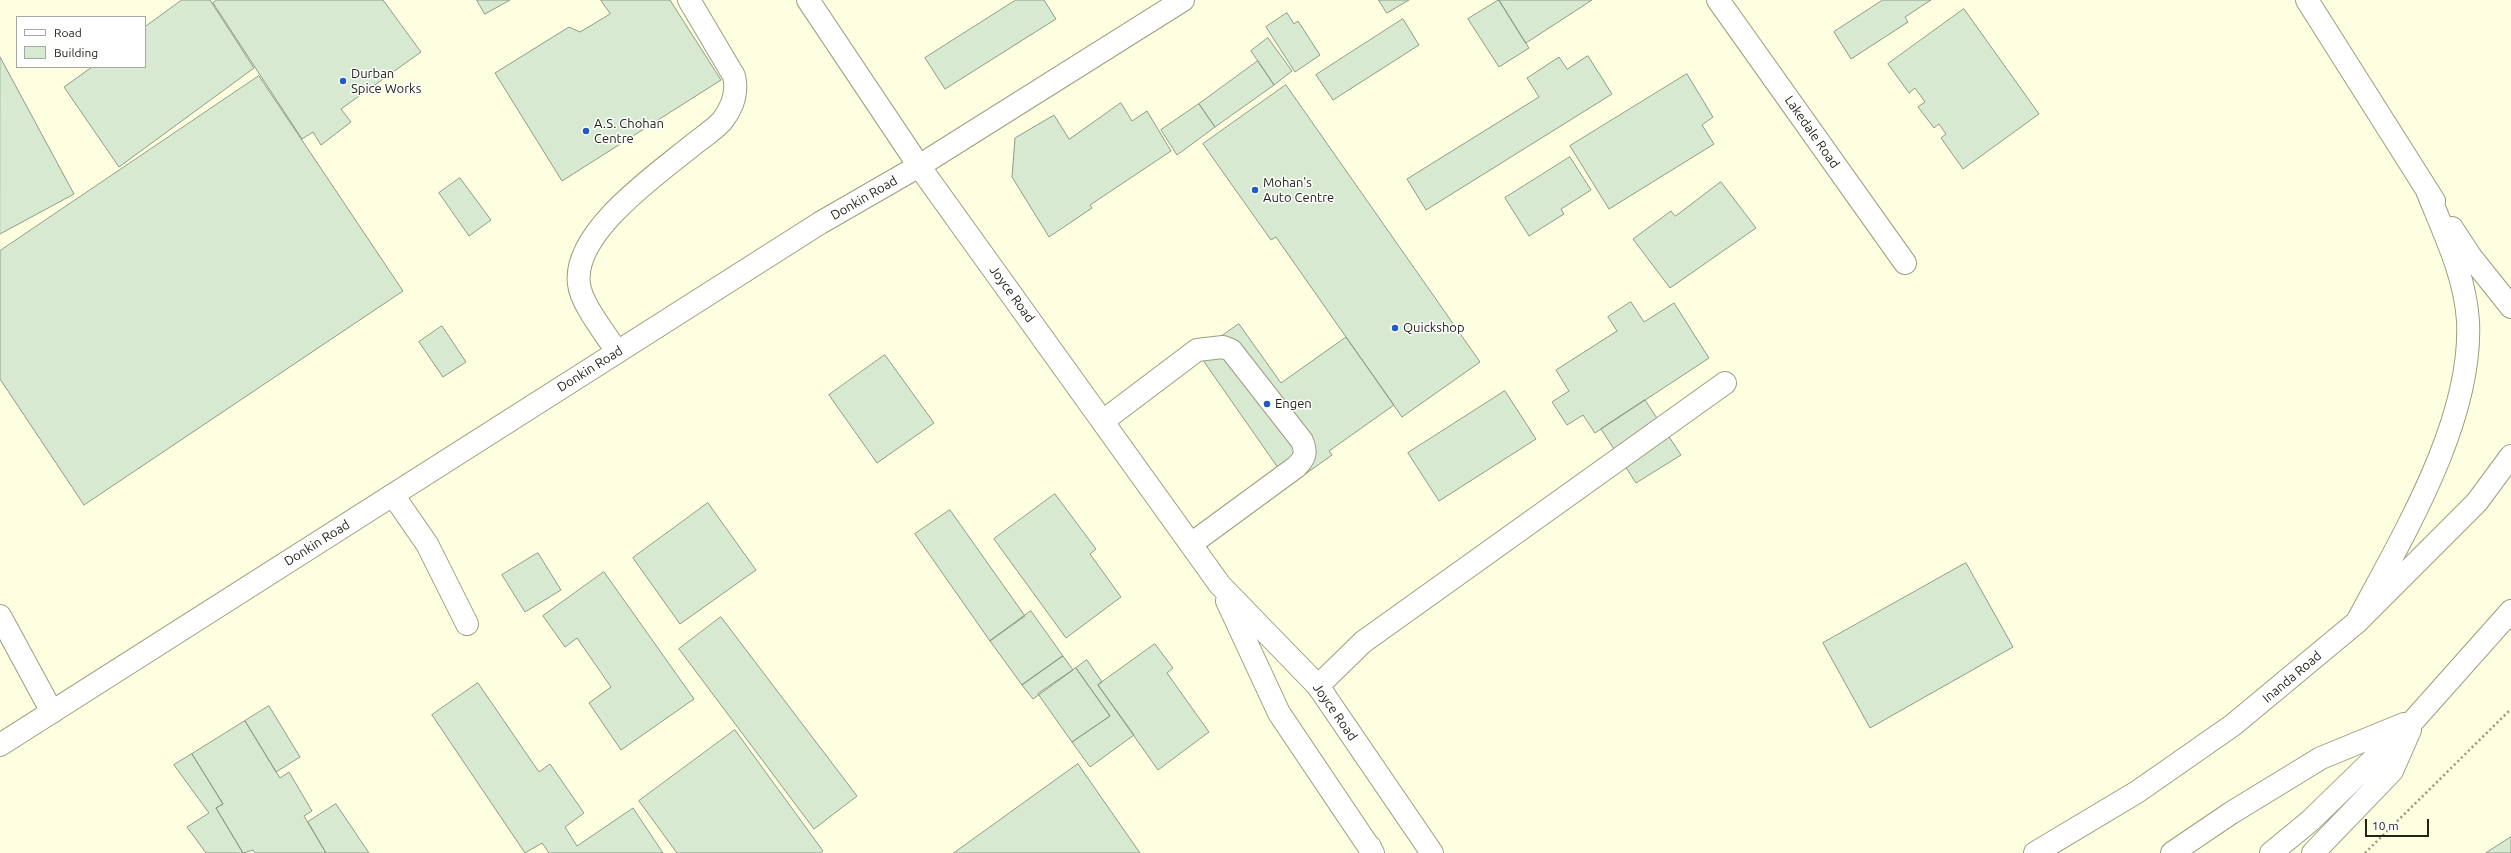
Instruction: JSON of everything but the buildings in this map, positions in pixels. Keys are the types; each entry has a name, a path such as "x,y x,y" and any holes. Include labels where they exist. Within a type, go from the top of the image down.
{"main road":[{"path":"617,352 584,299 578,284 580,266 591,239 625,201 722,121 734,100 737,88 734,76 689,0"},
{"name":"Joyce Road","path":"808,0 919,166 1220,585 1318,686 1432,853"},
{"name":"Donkin Road","path":"0,745 820,223 919,166 1183,0"},
{"name":"Lakedale Road","path":"1718,0 1905,263"},
{"path":"2307,0 2471,257 2511,307"},
{"path":"2357,622 2405,531 2446,441 2464,383 2468,321 2459,272 2426,188"},
{"path":"1103,422 1198,350 1223,347 1231,350 1302,441 1306,450 1303,459 1296,467 1191,544"},
{"path":"1318,686 1363,642 1725,384"},
{"name":"Inanda Road","path":"2035,853 2137,792 2233,726 2357,622 2477,502 2511,456"},
{"path":"393,495 427,544 467,624"},
{"name":"Joyce Road","path":"1220,585 1279,713 1371,851"},
{"path":"2271,853 2310,821 2414,720 2509,615"},
{"path":"0,616 52,712"},
{"path":"2172,853 2231,813 2321,758 2414,720"},
{"path":"2313,853 2392,771 2414,720"}],"path":[{"path":"2365,853 2511,709"}],"place":[{"name":"Durban Spice Works","path":"343,81"},
{"name":"A.S. Chohan Centre","path":"586,131"},
{"name":"Mohan's Auto Centre","path":"1255,190"},
{"name":"Quickshop","path":"1395,328"},
{"name":"Engen","path":"1267,404"}]}
